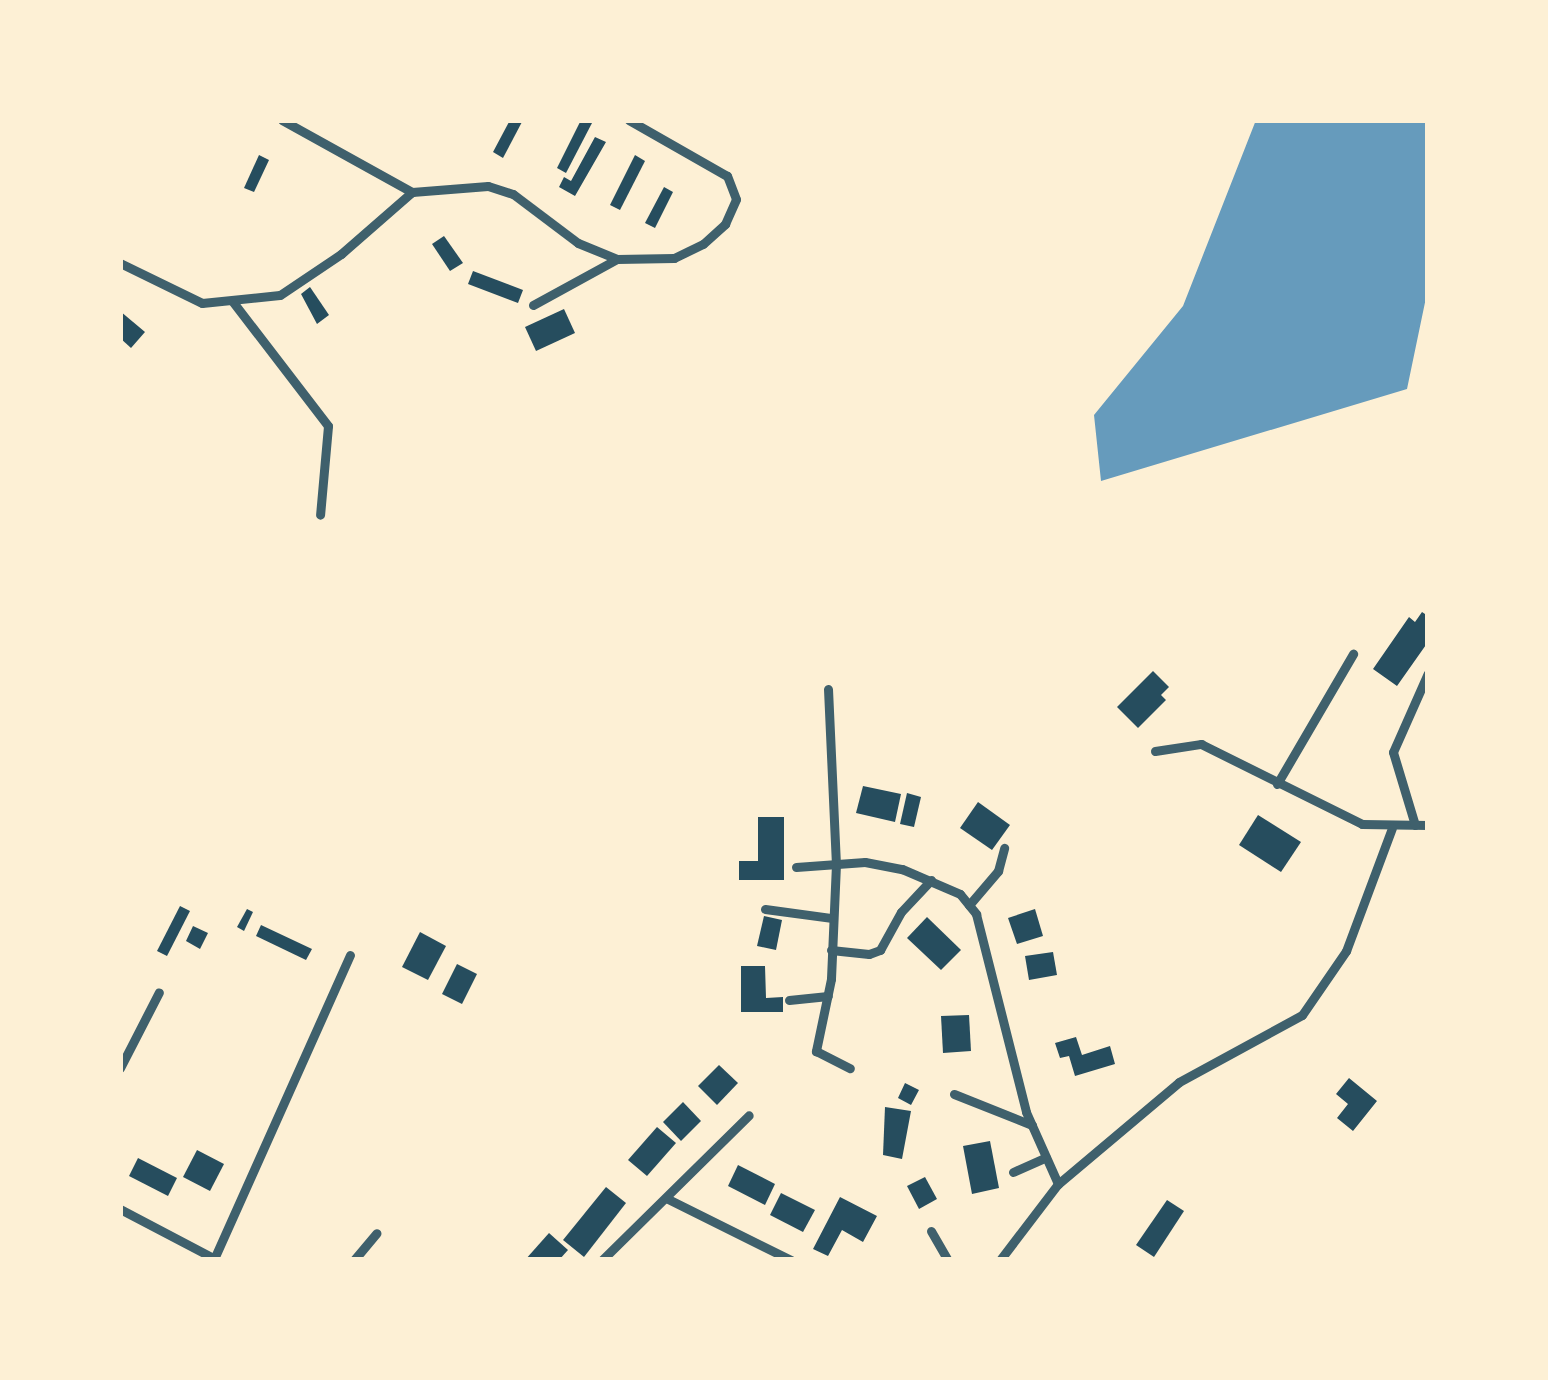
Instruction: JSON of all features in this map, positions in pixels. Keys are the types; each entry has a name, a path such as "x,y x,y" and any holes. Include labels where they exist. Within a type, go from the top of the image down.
{"street":[{"path":"282,120 412,192 488,186 513,194 578,243 617,260 674,258 704,244 725,224 736,199 727,176 629,120"},
{"path":"120,262 191,300 233,302 280,295 341,254 412,192"},
{"path":"532,305 617,260"},
{"path":"233,302 328,426 320,515"},
{"path":"1277,784 1353,655"},
{"path":"1415,824 1393,752 1428,673"},
{"path":"828,689 836,864 828,996 816,1051 850,1068"},
{"path":"1155,751 1201,744 1362,824 1428,825"},
{"path":"1000,1260 1058,1184 1179,1082 1302,1015 1346,951 1392,827"},
{"path":"969,904 998,871 1004,848"},
{"path":"796,867 865,862 931,880 960,894 969,904 1032,1125 1058,1184"},
{"path":"831,950 868,954 880,950 901,912 931,880"},
{"path":"765,909 832,919"},
{"path":"120,1209 216,1259 350,956"},
{"path":"120,1068 159,992"},
{"path":"789,1000 828,996"},
{"path":"954,1094 1032,1125"},
{"path":"602,1260 748,1115"},
{"path":"1012,1172 1046,1157"},
{"path":"666,1198 791,1260"},
{"path":"931,1231 948,1260"},
{"path":"354,1260 377,1233"}],"water":[{"path":"1256,120 1428,120 1428,288 1407,389 1101,481 1094,415 1183,306"}],"building":[{"path":"510,120 523,120 503,158 493,152"},
{"path":"581,120 592,123 566,173 557,168"},
{"path":"595,137 606,142 575,196 559,187 564,177 571,181"},
{"path":"259,155 269,160 254,192 244,188"},
{"path":"635,155 645,161 620,210 610,205"},
{"path":"664,187 673,192 655,228 645,223"},
{"path":"444,236 463,263 450,271 432,244"},
{"path":"473,271 523,290 518,303 468,284"},
{"path":"310,287 329,315 317,324 301,294"},
{"path":"564,309 575,333 536,351 525,327"},
{"path":"120,311 145,332 131,348 120,338"},
{"path":"1422,612 1428,616 1428,642 1397,686 1373,669 1409,617 1415,622"},
{"path":"1153,671 1169,687 1161,695 1166,700 1138,728 1117,707"},
{"path":"863,786 901,794 895,822 856,813"},
{"path":"907,793 921,797 914,827 900,824"},
{"path":"978,802 1010,825 992,850 960,828"},
{"path":"1258,815 1301,842 1281,872 1239,845"},
{"path":"758,817 784,817 784,880 739,880 739,861 758,861"},
{"path":"180,906 190,911 167,956 157,951"},
{"path":"247,909 253,912 244,931 237,927"},
{"path":"1035,909 1043,936 1017,944 1008,918"},
{"path":"764,916 782,920 776,950 757,946"},
{"path":"927,917 961,950 941,970 907,938"},
{"path":"261,925 312,949 306,960 256,936"},
{"path":"193,926 208,933 200,949 186,941"},
{"path":"420,932 446,946 428,980 402,967"},
{"path":"1053,952 1057,975 1029,980 1025,956"},
{"path":"457,964 477,974 462,1004 442,994"},
{"path":"741,966 765,966 766,998 783,997 783,1012 741,1012"},
{"path":"969,1015 971,1051 943,1053 941,1016"},
{"path":"1076,1037 1082,1055 1110,1046 1115,1064 1075,1076 1069,1056 1060,1058 1055,1043"},
{"path":"719,1065 738,1083 717,1105 698,1086"},
{"path":"1349,1078 1377,1101 1353,1131 1337,1118 1348,1104 1336,1094"},
{"path":"905,1083 919,1090 911,1105 898,1098"},
{"path":"683,1102 701,1121 681,1141 663,1122"},
{"path":"885,1107 911,1111 902,1159 883,1155"},
{"path":"657,1127 676,1143 647,1176 628,1160"},
{"path":"990,1141 999,1188 972,1194 963,1146"},
{"path":"197,1150 224,1164 210,1191 183,1177"},
{"path":"138,1158 177,1178 168,1196 129,1176"},
{"path":"738,1165 775,1184 765,1205 728,1186"},
{"path":"925,1177 937,1199 919,1209 907,1186"},
{"path":"606,1187 626,1203 584,1257 563,1240"},
{"path":"781,1193 815,1210 803,1232 770,1215"},
{"path":"840,1197 877,1216 863,1242 842,1230 828,1256 813,1249"},
{"path":"1167,1200 1184,1211 1154,1257 1136,1245"},
{"path":"549,1233 568,1250 559,1260 525,1260"}]}
